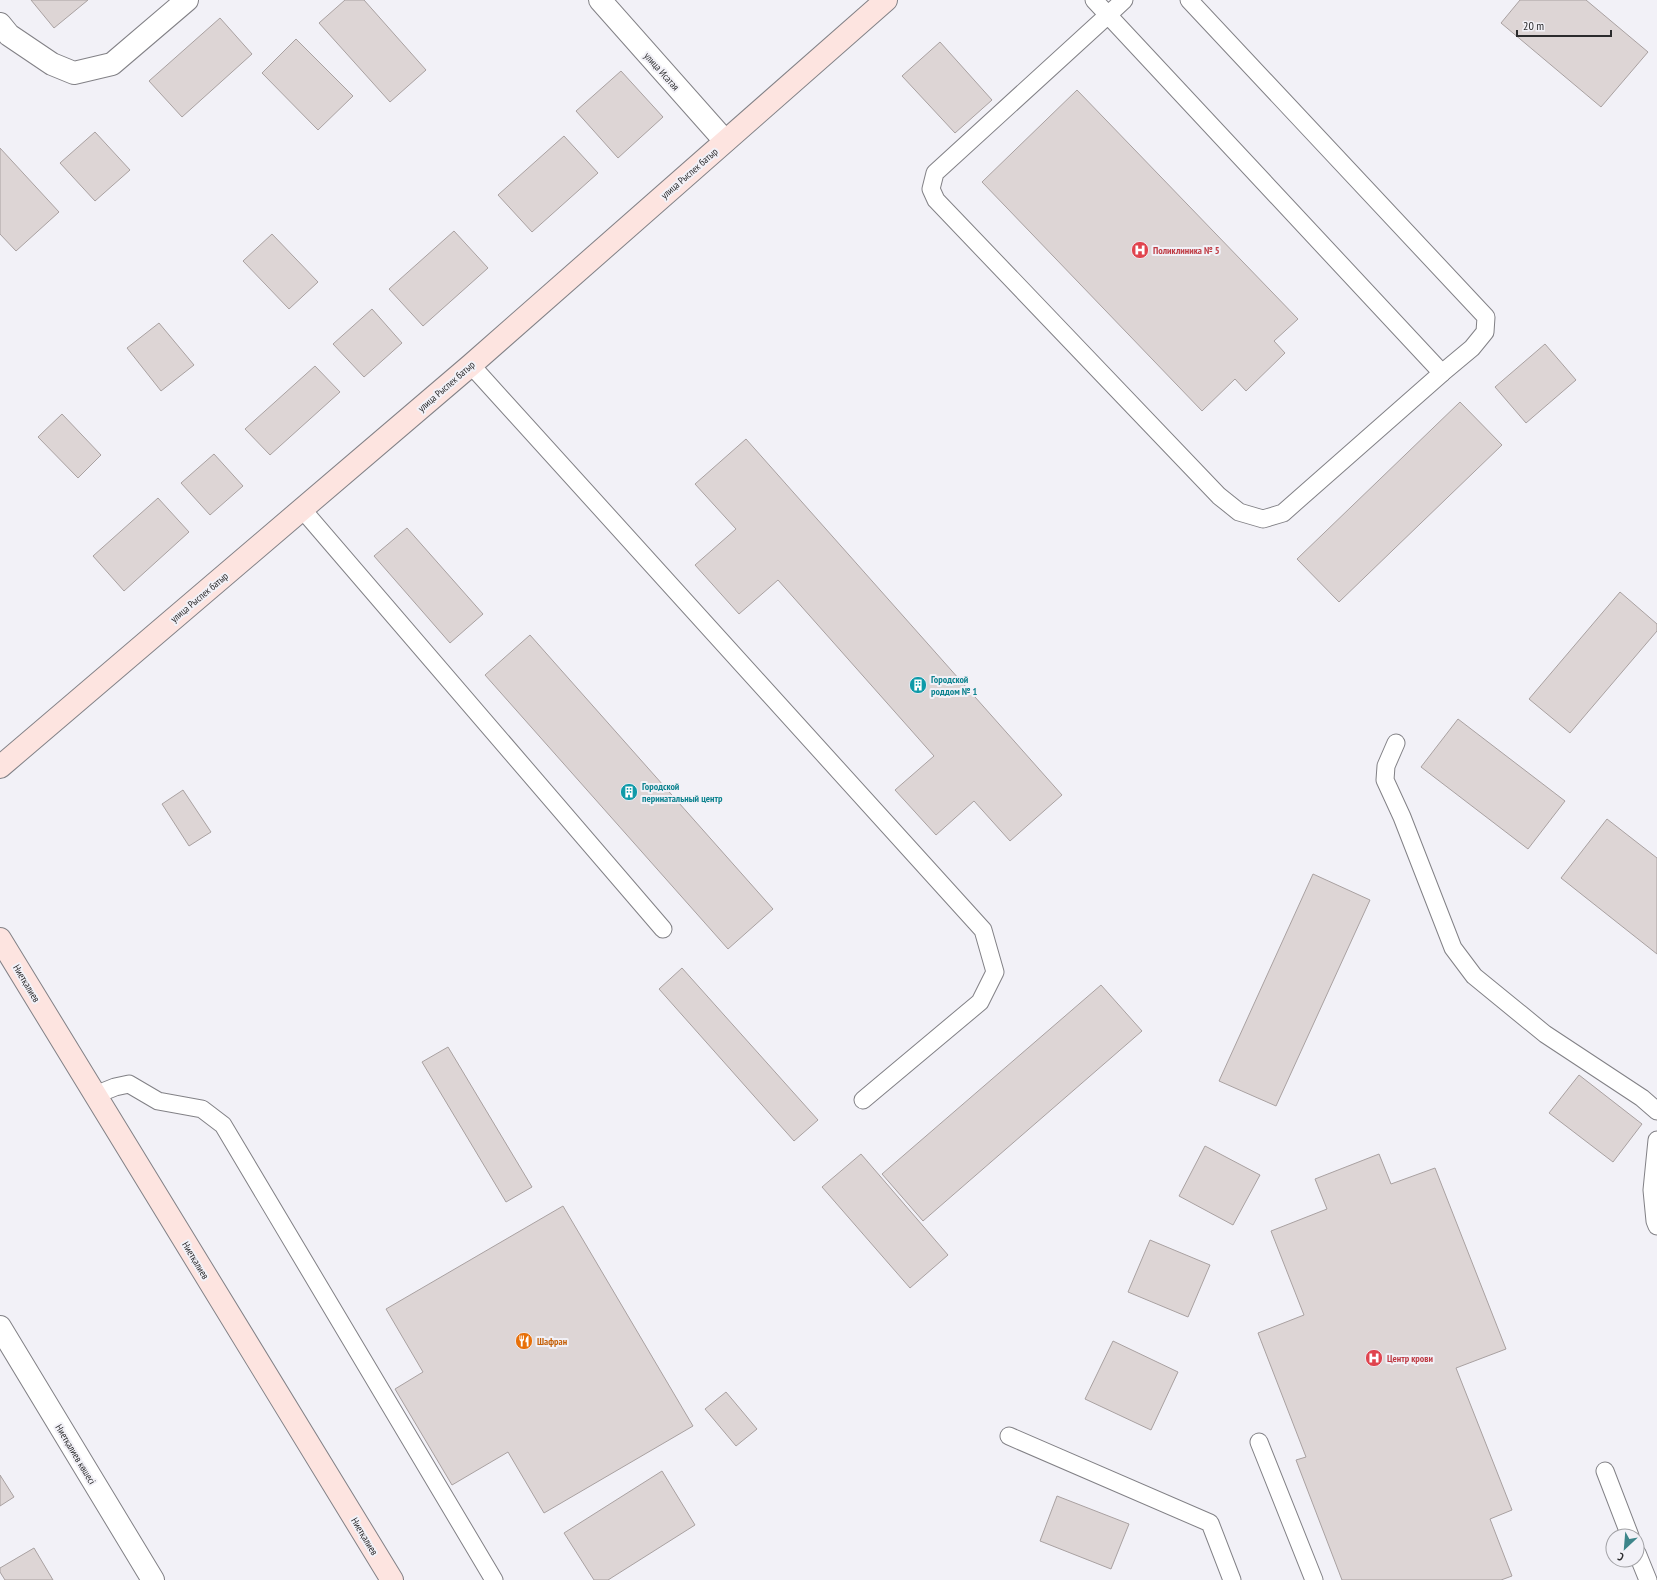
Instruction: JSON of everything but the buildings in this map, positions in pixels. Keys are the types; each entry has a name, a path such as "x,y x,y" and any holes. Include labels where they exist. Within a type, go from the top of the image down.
{"street":[{"path":"0,24 10,35 52,64 74,73 112,64 187,0"},
{"name":"улица Исатая","path":"600,0 725,141"},
{"name":"улица Рыспек батыр","path":"0,767 471,365 886,0"},
{"name":"Ниетқалиев","path":"0,939 392,1580"},
{"name":"Ниетқалиев көшесі","path":"0,1327 153,1580"}],"lane":[{"path":"1094,0 1442,373"},
{"path":"1124,0 935,173 932,188 936,200 1219,496 1239,512 1263,519 1283,513 1472,348 1485,332 1486,317 1189,0"},
{"path":"471,365 983,930 995,972 980,1002 863,1100"},
{"path":"302,509 663,929"},
{"path":"1396,743 1386,766 1385,780 1402,817 1453,948 1474,976 1545,1034 1642,1098 1657,1111"},
{"path":"95,1095 115,1087 129,1084 158,1101 202,1109 223,1125 494,1580"},
{"path":"1657,1140 1652,1190 1655,1221 1657,1226"},
{"path":"1009,1436 1210,1523 1232,1580"},
{"path":"1259,1442 1314,1580"},
{"path":"1605,1471 1627,1528"},
{"path":"1643,1568 1648,1580"}],"place":[{"name":"Поликлиника № 5","path":"1140,250"},
{"name":"Городской роддом № 1","path":"918,685"},
{"name":"Городской перинатальный центр","path":"629,792"},
{"name":"Шафран","path":"524,1341"},
{"name":"Центр крови","path":"1374,1358"}]}
